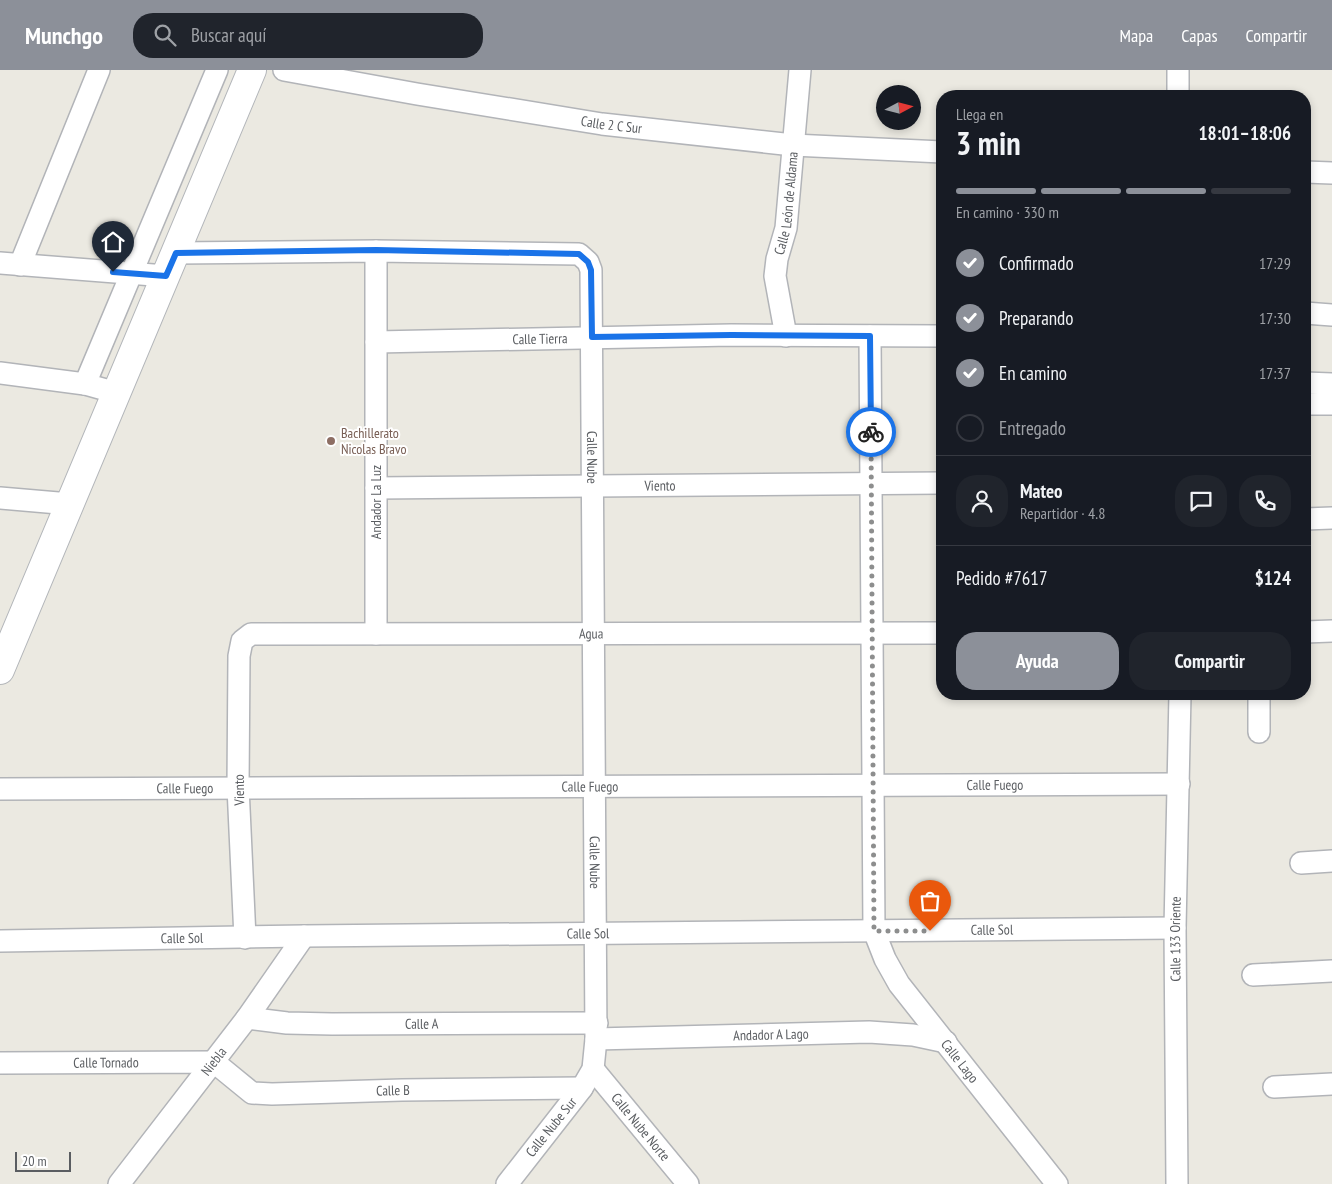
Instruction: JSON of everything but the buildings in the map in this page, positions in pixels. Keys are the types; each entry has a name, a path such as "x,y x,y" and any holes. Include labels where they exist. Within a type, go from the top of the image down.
{"main road":[{"path":"0,670 252,70"}],"street":[{"path":"10,264 99,70"},
{"path":"85,384 217,70"},
{"name":"Calle 2 C Sur","path":"284,70 602,124 793,145 936,152"},
{"name":"Calle León de Aldama","path":"786,336 775,276 777,259 786,228 800,70"},
{"path":"1178,70 1178,90"},
{"path":"1311,172 1332,173"},
{"name":"Calle Nube","path":"10,264 131,273 171,264 376,250 579,254 588,262 591,270 592,337 596,934 596,1031 593,1069"},
{"name":"Andador La Luz","path":"376,250 376,634"},
{"path":"1311,313 1332,315"},
{"name":"Calle Lago","path":"870,336 874,931 884,959 899,984 1057,1184"},
{"name":"Calle Tierra","path":"376,342 592,337 936,336"},
{"path":"0,373 85,384 117,392"},
{"path":"1311,383 1332,384"},
{"path":"1311,404 1332,404"},
{"name":"Viento","path":"376,488 936,483"},
{"path":"0,498 70,504"},
{"path":"1311,519 1332,518"},
{"path":"1311,632 1332,631"},
{"name":"Agua","path":"242,641 250,634 936,633"},
{"name":"Viento","path":"242,641 239,656 238,787 244,938"},
{"name":"Calle 133 Oriente","path":"1177,1184 1175,928 1180,700"},
{"path":"1259,700 1259,732"},
{"name":"Calle Fuego","path":"0,789 1179,784"},
{"path":"1301,863 1332,861"},
{"name":"Calle Sol","path":"0,941 304,936 1175,928"},
{"name":"Niebla","path":"119,1184 247,1018 304,936"},
{"path":"1252,975 1332,971"},
{"name":"Calle A","path":"247,1018 288,1023 596,1031"},
{"name":"Andador A Lago","path":"596,1031 869,1032 913,1035 946,1042"},
{"name":"Calle Tornado","path":"0,1063 214,1062"},
{"name":"Calle B","path":"214,1062 252,1092 272,1094 582,1088"},
{"name":"Calle Nube Sur","path":"507,1184 582,1088 593,1069"},
{"name":"Calle Nube Norte","path":"593,1069 688,1184"},
{"path":"1274,1086 1332,1084"}],"way so far":[{"path":"871,432 874,931 930,931"}],"place":[{"name":"Bachillerato Nicolas Bravo","path":"331,441"}],"route":[{"path":"113,272 166,276 176,253 376,250 579,254 588,262 591,270 592,337 870,336 871,432"}]}
